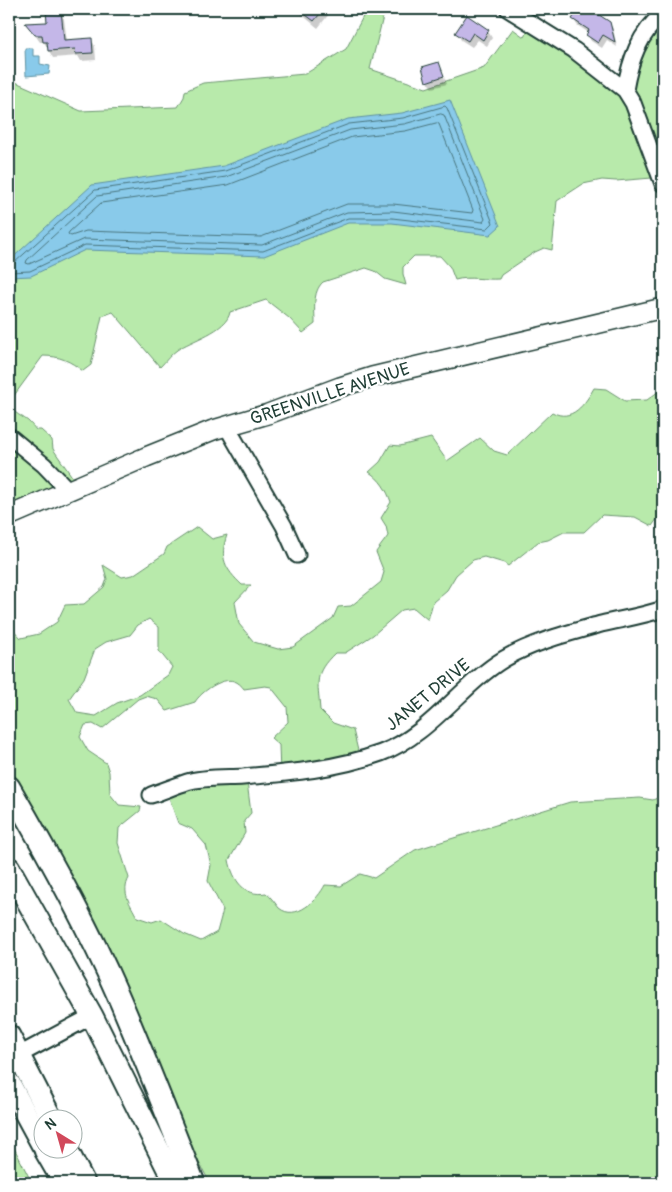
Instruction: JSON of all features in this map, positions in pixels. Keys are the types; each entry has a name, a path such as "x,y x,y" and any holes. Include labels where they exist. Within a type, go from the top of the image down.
{"highway":[{"path":"9,787 56,869 97,950 136,1038 194,1183"},
{"path":"9,868 92,1016 175,1183"},
{"path":"9,1036 47,1110"},
{"path":"9,1083 32,1126"},
{"path":"51,1160 64,1183"},
{"path":"72,1160 84,1183"}],"main road":[{"name":"GREENVILLE AVENUE","path":"9,516 171,446 372,377 663,308"}],"street":[{"path":"508,9 574,50 625,90 636,111 663,184"},
{"path":"625,90 636,48 663,14"},
{"path":"227,427 284,526 297,555"},
{"path":"9,436 44,465 68,490"},
{"name":"JANET DRIVE","path":"151,795 188,781 292,772 331,766 383,752 400,744 425,726 485,672 505,659 555,638 601,624 650,614 663,609"},
{"path":"19,1055 92,1016"}],"green space":[{"path":"367,9 385,9 370,69 426,88 484,68 513,29 524,37 529,28 623,85 655,23 645,9 663,9 663,187 659,181 652,178 616,181 602,180 583,184 557,201 552,250 544,248 535,252 501,275 499,279 466,278 455,280 450,267 440,256 414,256 403,267 406,285 385,279 375,271 366,268 323,282 319,286 316,296 315,324 303,333 289,318 266,300 230,312 227,319 216,330 183,346 160,367 113,312 102,316 91,365 83,371 74,364 64,360 43,356 10,401 16,413 28,421 36,430 41,430 52,440 53,449 73,478 9,522 9,71 11,80 81,111 178,107 185,91 203,83 305,74 346,49"},
{"path":"594,388 606,389 625,401 647,400 663,388 663,511 652,526 635,517 602,515 584,532 564,532 548,540 538,542 508,566 484,557 473,560 456,575 447,590 433,602 428,620 414,608 402,610 373,635 345,653 335,653 323,667 318,679 320,710 333,723 353,730 361,763 280,774 279,745 271,738 288,722 287,707 271,687 244,689 237,682 229,680 212,686 195,702 167,711 157,699 146,696 138,699 102,729 93,724 85,725 80,737 88,751 106,763 109,772 110,794 119,805 141,807 140,811 119,828 118,843 129,878 126,893 137,917 152,922 161,919 184,934 201,941 217,932 223,910 208,881 211,865 206,845 192,829 178,823 168,795 187,787 247,782 251,813 244,821 245,833 229,860 233,874 246,890 258,894 266,893 279,908 286,912 299,911 306,907 322,891 325,885 341,886 360,874 374,878 415,850 570,802 640,798 653,800 663,795 663,1183 210,1183 174,1116 171,1095 166,1085 40,857 16,823 12,810 12,785 9,775 9,625 21,638 39,634 57,622 65,605 84,604 104,587 107,579 103,565 122,577 133,575 164,554 167,547 197,527 212,539 227,535 224,550 225,563 231,574 242,585 251,585 235,602 239,624 254,642 278,649 293,647 333,618 338,607 351,606 381,582 384,572 376,552 388,536 386,526 381,518 391,502 383,485 369,472 380,462 390,445 400,446 431,438 447,461 480,438 494,451 507,455 552,412 559,415 572,413 582,406","holes":["149,619 159,627 159,651 172,667 168,675 140,695 117,703 96,716 77,713 69,699 84,678 95,649 106,642 130,635 138,625"]},
{"path":"9,1138 32,1183 9,1183"}],"water":[{"path":"25,48 33,48 33,56 40,56 40,64 50,66 49,74 26,76"},
{"path":"450,100 500,226 490,235 392,223 348,223 264,256 85,250 31,276 9,277 9,261 92,185 224,166 348,119 402,113"}],"building":[{"path":"298,9 324,9 314,21"},
{"path":"579,9 590,9 610,22 615,42 603,35 598,43 586,35 589,30 572,19"},
{"path":"61,10 64,40 92,38 93,53 76,54 75,49 48,51 47,42 43,42 42,35 35,35 25,23 47,22 46,11"},
{"path":"467,15 489,30 483,40 473,33 468,41 455,33"},
{"path":"439,62 444,76 426,82 422,67"}]}
